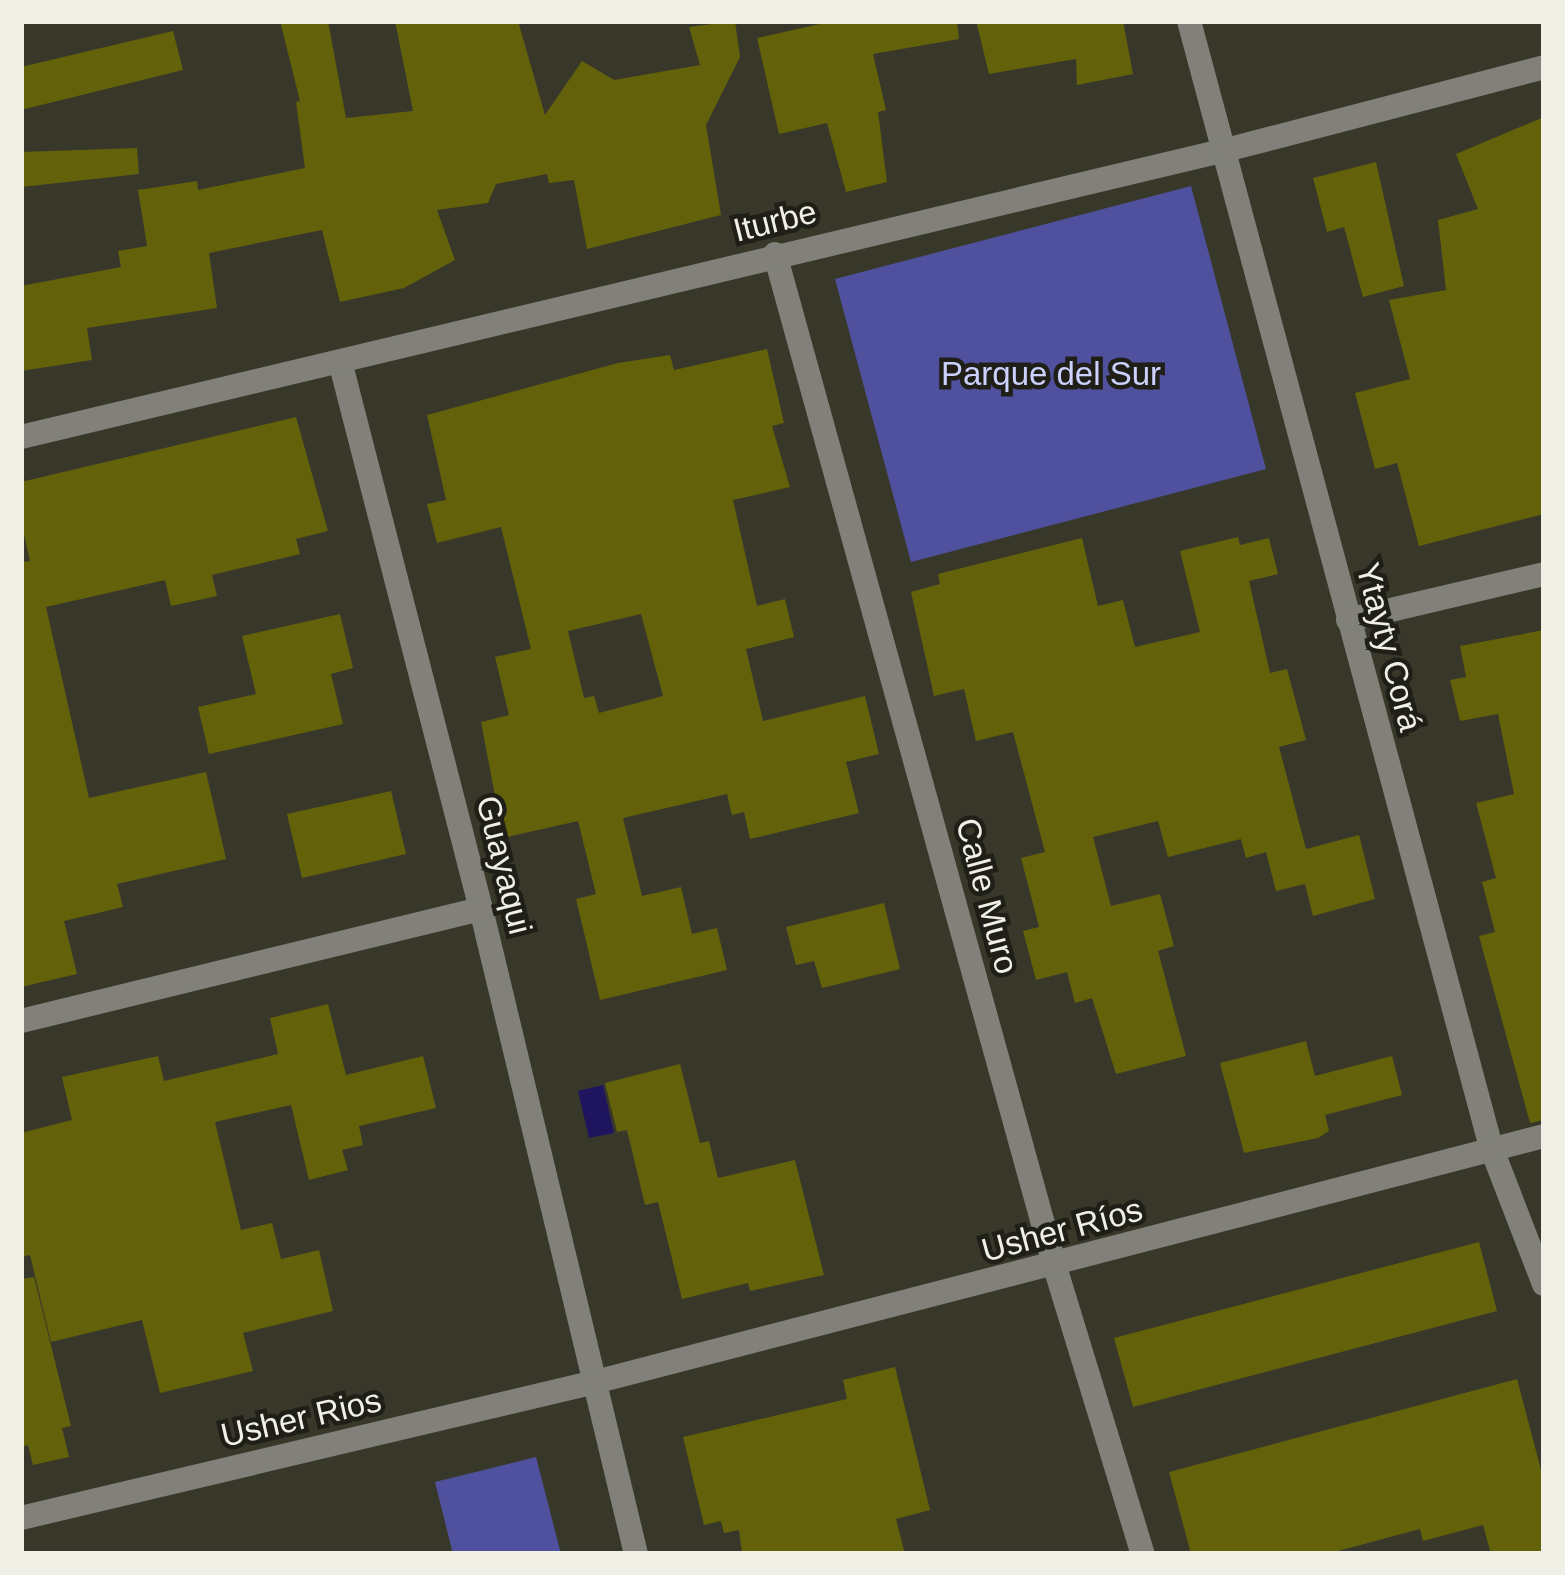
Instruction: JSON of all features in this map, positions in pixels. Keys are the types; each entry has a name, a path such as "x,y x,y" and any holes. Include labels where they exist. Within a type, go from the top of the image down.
{"street":[{"name":"Ytayty Corá","path":"1189,21 1491,1147 1544,1284"},
{"name":"Iturbe","path":"21,437 341,365 775,254 1226,150 1544,67"},
{"name":"Calle Muro","path":"775,254 1055,1267 1143,1554"},
{"name":"Guayaqui","path":"341,365 481,909 637,1554"},
{"path":"1348,620 1544,574"},
{"path":"21,1021 481,909"},
{"name":"Usher Ríos","path":"596,1382 1055,1267 1544,1136"},
{"name":"Usher Rios","path":"21,1518 596,1382"}],"green space":[{"name":"Parque del Sur","path":"1191,186 1266,469 911,562 835,279"},
{"path":"536,1457 561,1554 453,1554 435,1482"}],"shaded area":[{"path":"603,1085 614,1133 589,1138 578,1091"}],"building":[{"path":"280,21 328,21 346,118 413,111 395,21 518,21 545,115 582,61 614,80 700,65 689,27 735,21 740,57 706,125 721,215 587,249 574,180 549,183 547,174 496,184 488,203 437,210 455,260 404,288 340,302 322,230 209,253 217,308 87,328 92,360 21,371 21,286 121,267 118,251 147,246 138,190 197,181 198,190 305,168 296,102 300,101"},
{"path":"833,21 957,21 959,39 873,54 886,110 878,112 887,182 846,192 827,123 779,134 757,38"},
{"path":"976,21 1123,21 1133,74 1077,85 1076,59 989,74"},
{"path":"173,31 183,70 21,110 21,67"},
{"path":"1544,117 1544,514 1419,546 1397,463 1375,469 1355,393 1410,379 1389,300 1446,290 1438,220 1478,209 1456,154"},
{"path":"137,148 139,174 21,187 21,152"},
{"path":"1376,162 1404,286 1363,297 1344,227 1327,232 1313,178"},
{"path":"767,349 784,423 772,426 790,487 733,500 757,606 785,599 794,637 746,649 763,721 865,696 879,754 846,762 859,813 750,839 744,812 732,815 727,794 623,818 642,896 681,887 692,934 717,928 727,970 600,1000 576,899 596,894 578,821 503,838 481,722 509,715 495,657 531,649 501,527 437,543 427,504 446,500 427,415 618,363 670,355 674,370","holes":["641,614 663,696 599,713 594,696 584,698 568,631"]},
{"path":"296,417 328,531 296,539 300,554 212,575 217,596 171,606 165,580 46,607 89,798 206,772 226,859 117,884 123,907 64,921 77,974 21,987 21,562 30,561 21,521 21,482"},
{"path":"1238,537 1240,545 1269,538 1278,574 1249,581 1270,673 1287,669 1306,740 1279,747 1306,849 1359,835 1375,899 1313,916 1305,884 1276,891 1266,852 1246,858 1241,839 1168,857 1158,821 1093,837 1111,906 1160,894 1174,946 1158,951 1186,1056 1116,1074 1092,998 1075,1003 1067,972 1036,980 1023,931 1039,927 1021,858 1045,852 1013,732 976,741 964,689 934,696 911,592 940,584 938,574 1082,538 1098,606 1123,600 1135,647 1200,632 1180,551"},
{"path":"340,614 353,668 331,674 343,724 209,754 198,707 256,694 242,636"},
{"path":"1544,630 1544,1120 1530,1123 1479,936 1495,932 1482,882 1496,878 1476,803 1514,794 1498,714 1460,721 1450,680 1466,677 1460,646"},
{"path":"391,791 406,854 302,878 287,814"},
{"path":"884,903 900,969 822,988 814,961 796,965 786,927"},
{"path":"328,1004 346,1075 423,1056 436,1108 359,1126 363,1145 342,1150 348,1170 309,1180 291,1105 215,1122 241,1230 272,1223 281,1259 319,1250 333,1311 243,1333 253,1371 160,1393 142,1320 51,1342 30,1255 21,1257 21,1133 72,1120 62,1077 158,1056 164,1081 278,1054 270,1018"},
{"path":"1306,1041 1315,1076 1392,1056 1402,1095 1325,1115 1329,1131 1318,1138 1244,1153 1220,1063"},
{"path":"680,1064 700,1143 709,1141 718,1178 795,1160 824,1275 750,1291 748,1283 682,1299 658,1202 645,1205 627,1130 617,1132 605,1083"},
{"path":"1479,1242 1497,1311 1133,1407 1114,1338"},
{"path":"34,1277 71,1426 62,1428 69,1457 33,1465 28,1445 21,1447 21,1279"},
{"path":"895,1367 930,1510 896,1519 905,1554 742,1554 739,1530 724,1533 721,1521 704,1525 683,1437 847,1399 843,1380"},
{"path":"1517,1379 1544,1481 1544,1554 1491,1554 1483,1525 1423,1541 1420,1529 1327,1554 1191,1554 1169,1472"}]}
